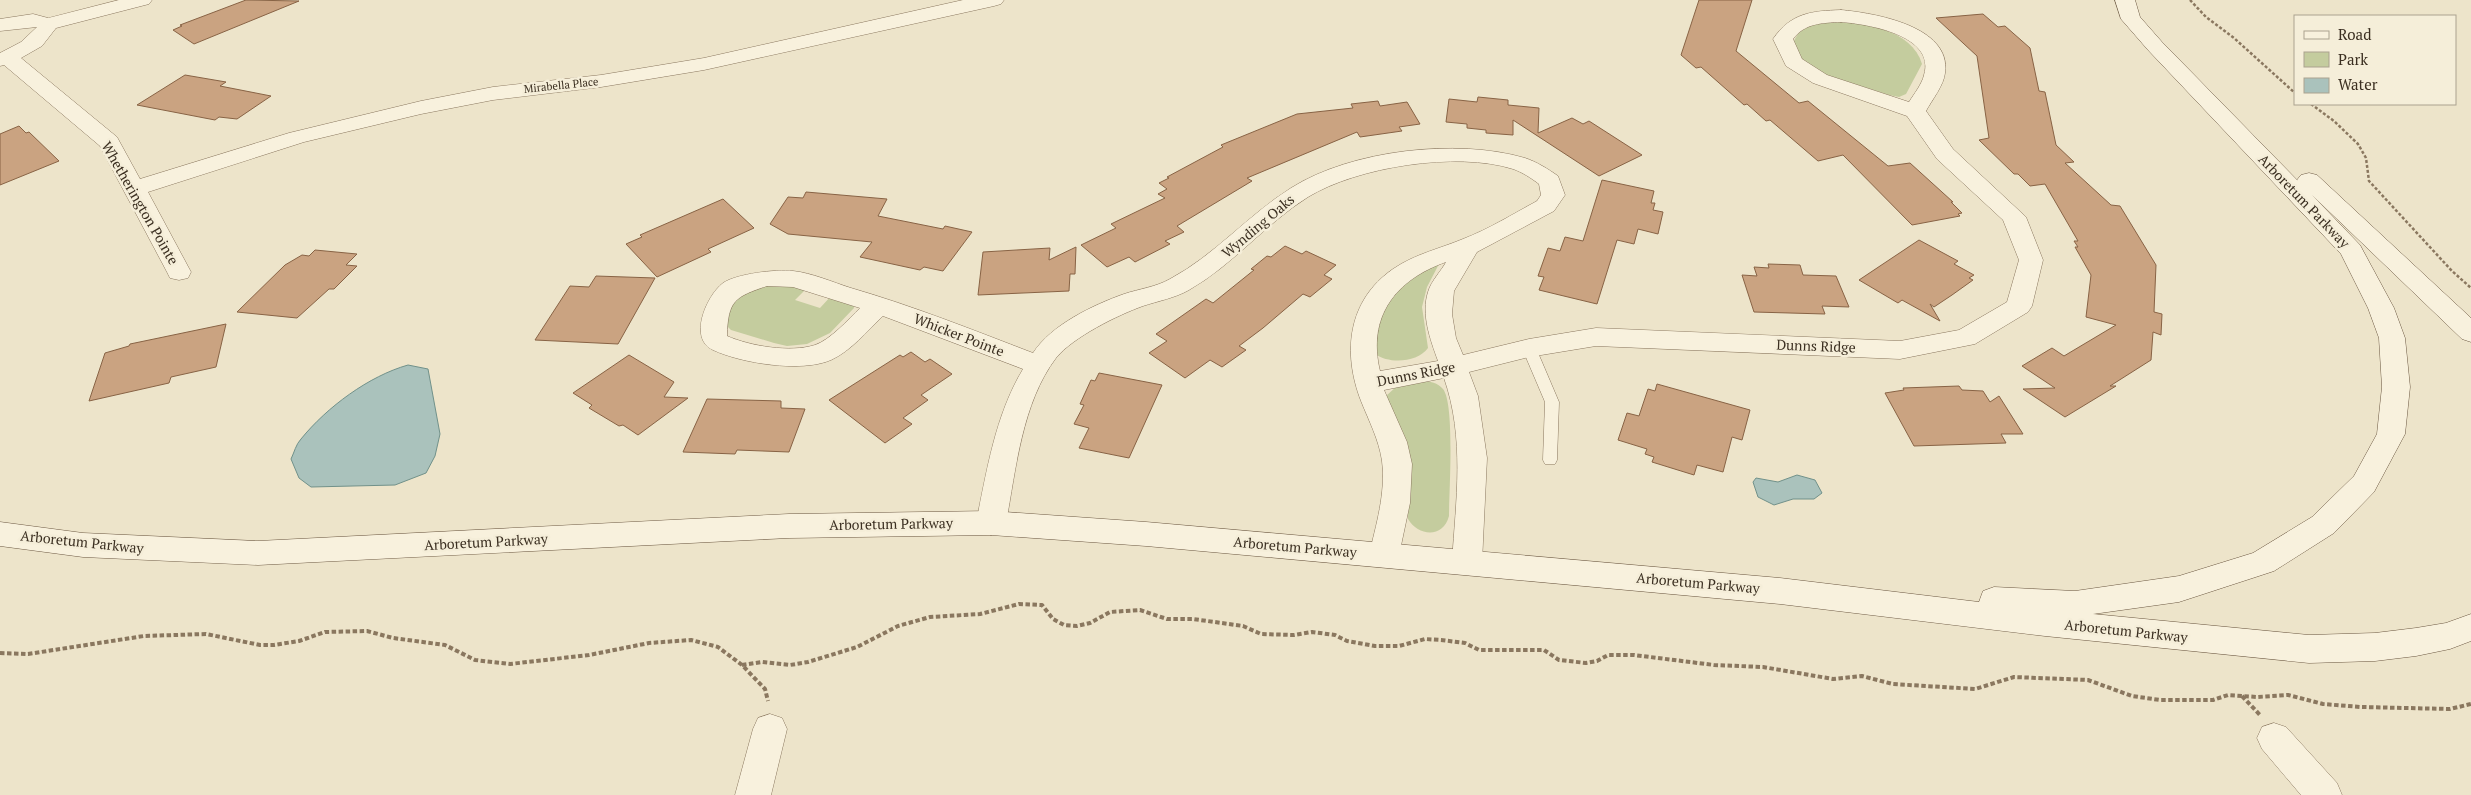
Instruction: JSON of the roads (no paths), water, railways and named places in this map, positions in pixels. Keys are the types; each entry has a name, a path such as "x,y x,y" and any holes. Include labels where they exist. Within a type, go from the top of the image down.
{"street":[{"path":"21,21 37,0"},
{"path":"0,25 33,20 48,24 142,0"},
{"name":"Mirabella Place","path":"134,189 300,136 394,112 465,98 585,83 706,64 778,49 894,20 994,0"},
{"name":"Arboretum Parkway","path":"1780,591 2075,604 2179,589 2262,562 2323,524 2364,484 2391,434 2396,387 2392,338 2381,308 2351,250 2155,46 2131,19 2125,0"},
{"path":"1822,17 1858,17 1897,27 1920,40 1935,58 1934,75 1915,111 1820,79 1793,62 1783,39 1794,25 1822,17"},
{"path":"4,59 35,41 42,35 48,24"},
{"name":"Arboretum Parkway","path":"2155,46 2262,142 2302,173 2471,333"},
{"name":"Whetherington Pointe","path":"4,59 109,142 179,272"},
{"name":"Dunns Ridge","path":"1369,383 1453,367 1529,348 1596,337 1900,350 1966,338 2019,306 2032,260 2014,217 1945,154 1915,111"},
{"name":"Wynding Oaks","path":"991,523 1013,415 1027,383 1049,350 1088,322 1130,301 1179,286 1214,264 1282,204 1320,181 1392,161 1419,157 1467,157 1517,163 1534,169 1550,181 1553,195 1546,206 1468,246 1420,263 1394,281 1377,297 1365,318 1362,338 1369,383 1395,451 1398,484 1384,555"},
{"path":"1466,562 1473,458 1464,396 1442,338 1438,314 1441,292 1468,246"},
{"name":"Whicker Pointe","path":"879,305 846,335 822,353 776,356 740,352 714,340 715,312 732,289 766,278 794,280 879,305 1039,364"},
{"name":"Arboretum Parkway","path":"0,534 83,545 258,552 789,526 991,523 1466,562 1780,591 2045,623 2310,649 2375,647 2416,642 2450,636 2471,627"},
{"path":"753,795 770,729"},
{"path":"2274,738 2324,795"}],"lane":[{"path":"1529,348 1552,402 1550,460"}],"water":[{"path":"408,365 428,369 440,434 435,456 426,473 395,485 311,487 299,478 291,459 298,443 311,427 336,404 364,385 393,370"},
{"path":"1797,475 1815,480 1822,493 1814,499 1793,499 1774,505 1758,497 1753,482 1756,478 1778,482"}]}
